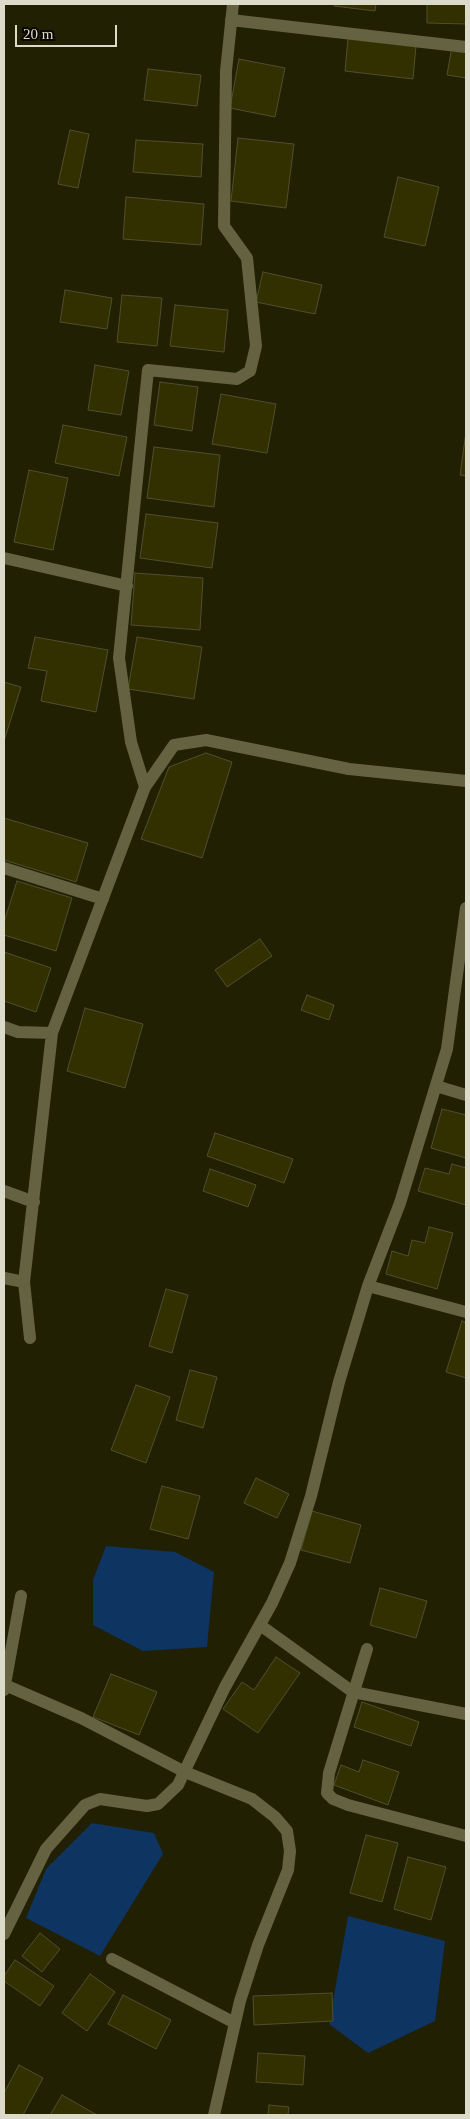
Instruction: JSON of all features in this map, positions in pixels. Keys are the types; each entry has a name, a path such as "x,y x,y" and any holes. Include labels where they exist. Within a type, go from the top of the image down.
{"street":[{"path":"145,787 131,742 119,658 148,370 237,379 250,371 256,346 247,258 224,226 226,71 233,4"},
{"path":"231,20 466,47"},
{"path":"4,558 127,586"},
{"path":"30,1338 24,1282 52,1032 145,787 174,745 206,740 349,769 466,781"},
{"path":"4,868 103,898"},
{"path":"4,1934 46,1849 85,1805 100,1800 147,1806 158,1804 178,1785 225,1686 260,1625 290,1563 311,1496 339,1382 368,1286 400,1203 447,1049 466,908"},
{"path":"4,1027 18,1032 52,1032"},
{"path":"436,1086 466,1095"},
{"path":"4,1191 34,1202"},
{"path":"4,1278 24,1282"},
{"path":"368,1286 466,1312"},
{"path":"21,1596 4,1687 81,1718 185,1772 252,1800 275,1817 287,1831 290,1851 288,1870 258,1945 235,2023 214,2115"},
{"path":"260,1625 354,1692 466,1714"},
{"path":"367,1649 329,1773 327,1793 333,1800 348,1805 466,1836"},
{"path":"112,1959 235,2023"}],"water":[{"path":"106,1546 175,1552 214,1572 207,1647 143,1651 93,1625 93,1580"},
{"path":"92,1823 154,1833 163,1854 100,1956 26,1918 46,1869"},
{"path":"348,1916 445,1941 435,2021 368,2053 329,2024"}],"building":[{"path":"335,4 376,4 375,11 334,6"},
{"path":"427,4 466,4 466,24 427,23"},
{"path":"348,38 416,46 413,79 345,71"},
{"path":"452,46 466,48 466,78 447,75"},
{"path":"239,59 285,68 275,117 230,108"},
{"path":"148,69 201,75 197,106 144,100"},
{"path":"70,130 89,134 78,188 58,184"},
{"path":"238,138 294,144 286,208 231,201"},
{"path":"136,140 203,144 201,177 133,172"},
{"path":"398,177 439,187 425,246 384,237"},
{"path":"126,197 204,204 201,245 123,239"},
{"path":"263,272 322,285 315,314 256,302"},
{"path":"65,290 112,298 107,329 60,322"},
{"path":"122,295 162,298 157,346 117,342"},
{"path":"175,305 228,310 224,352 170,346"},
{"path":"95,365 129,371 121,415 88,410"},
{"path":"160,382 198,387 192,431 154,425"},
{"path":"221,394 276,404 267,453 212,444"},
{"path":"63,425 127,437 119,476 55,463"},
{"path":"466,432 466,476 460,475"},
{"path":"154,447 220,455 214,507 147,498"},
{"path":"29,470 68,478 53,550 14,542"},
{"path":"146,514 218,523 212,568 140,558"},
{"path":"135,573 203,578 200,630 131,625"},
{"path":"35,637 108,650 96,712 41,701 47,671 28,668"},
{"path":"137,637 202,647 194,699 128,689"},
{"path":"4,682 21,687 4,741"},
{"path":"206,753 232,762 202,858 141,839 169,767"},
{"path":"4,818 88,843 76,882 4,860"},
{"path":"17,881 72,898 56,951 4,935 4,922"},
{"path":"260,939 272,956 227,987 215,970"},
{"path":"4,952 51,968 36,1012 4,1001"},
{"path":"307,995 334,1005 329,1020 301,1010"},
{"path":"85,1008 143,1024 125,1088 67,1071"},
{"path":"442,1109 466,1115 466,1158 431,1148"},
{"path":"215,1133 293,1159 284,1183 207,1156"},
{"path":"452,1164 466,1168 466,1205 418,1191 425,1168 449,1174"},
{"path":"210,1169 256,1185 248,1207 203,1191"},
{"path":"429,1227 453,1233 437,1289 386,1274 392,1251 408,1256 412,1240 425,1243"},
{"path":"166,1289 188,1295 172,1353 149,1346"},
{"path":"462,1321 466,1323 466,1378 446,1372"},
{"path":"190,1370 217,1377 203,1428 176,1420"},
{"path":"136,1385 170,1397 146,1463 111,1450"},
{"path":"256,1478 289,1494 277,1518 244,1503"},
{"path":"162,1486 200,1496 188,1539 150,1529"},
{"path":"312,1511 361,1525 350,1563 301,1550"},
{"path":"380,1588 427,1601 416,1638 370,1625"},
{"path":"276,1657 300,1673 258,1733 223,1709 242,1682 254,1690"},
{"path":"111,1674 157,1692 139,1735 93,1717"},
{"path":"362,1702 419,1722 411,1746 354,1727"},
{"path":"363,1760 399,1772 388,1805 334,1785 341,1765 359,1772"},
{"path":"366,1835 398,1843 382,1902 350,1893"},
{"path":"408,1857 446,1867 431,1920 394,1909"},
{"path":"40,1933 60,1949 42,1972 22,1956"},
{"path":"15,1960 54,1986 40,2006 4,1981 4,1976"},
{"path":"90,1974 115,1992 87,2031 62,2013"},
{"path":"332,1993 333,2021 254,2025 253,1996"},
{"path":"123,1995 171,2020 156,2049 108,2024"},
{"path":"258,2053 305,2056 303,2085 256,2082"},
{"path":"19,2065 43,2078 23,2115 4,2115 4,2093"},
{"path":"62,2095 97,2115 50,2115"},
{"path":"269,2105 289,2107 288,2115 268,2115"}]}
